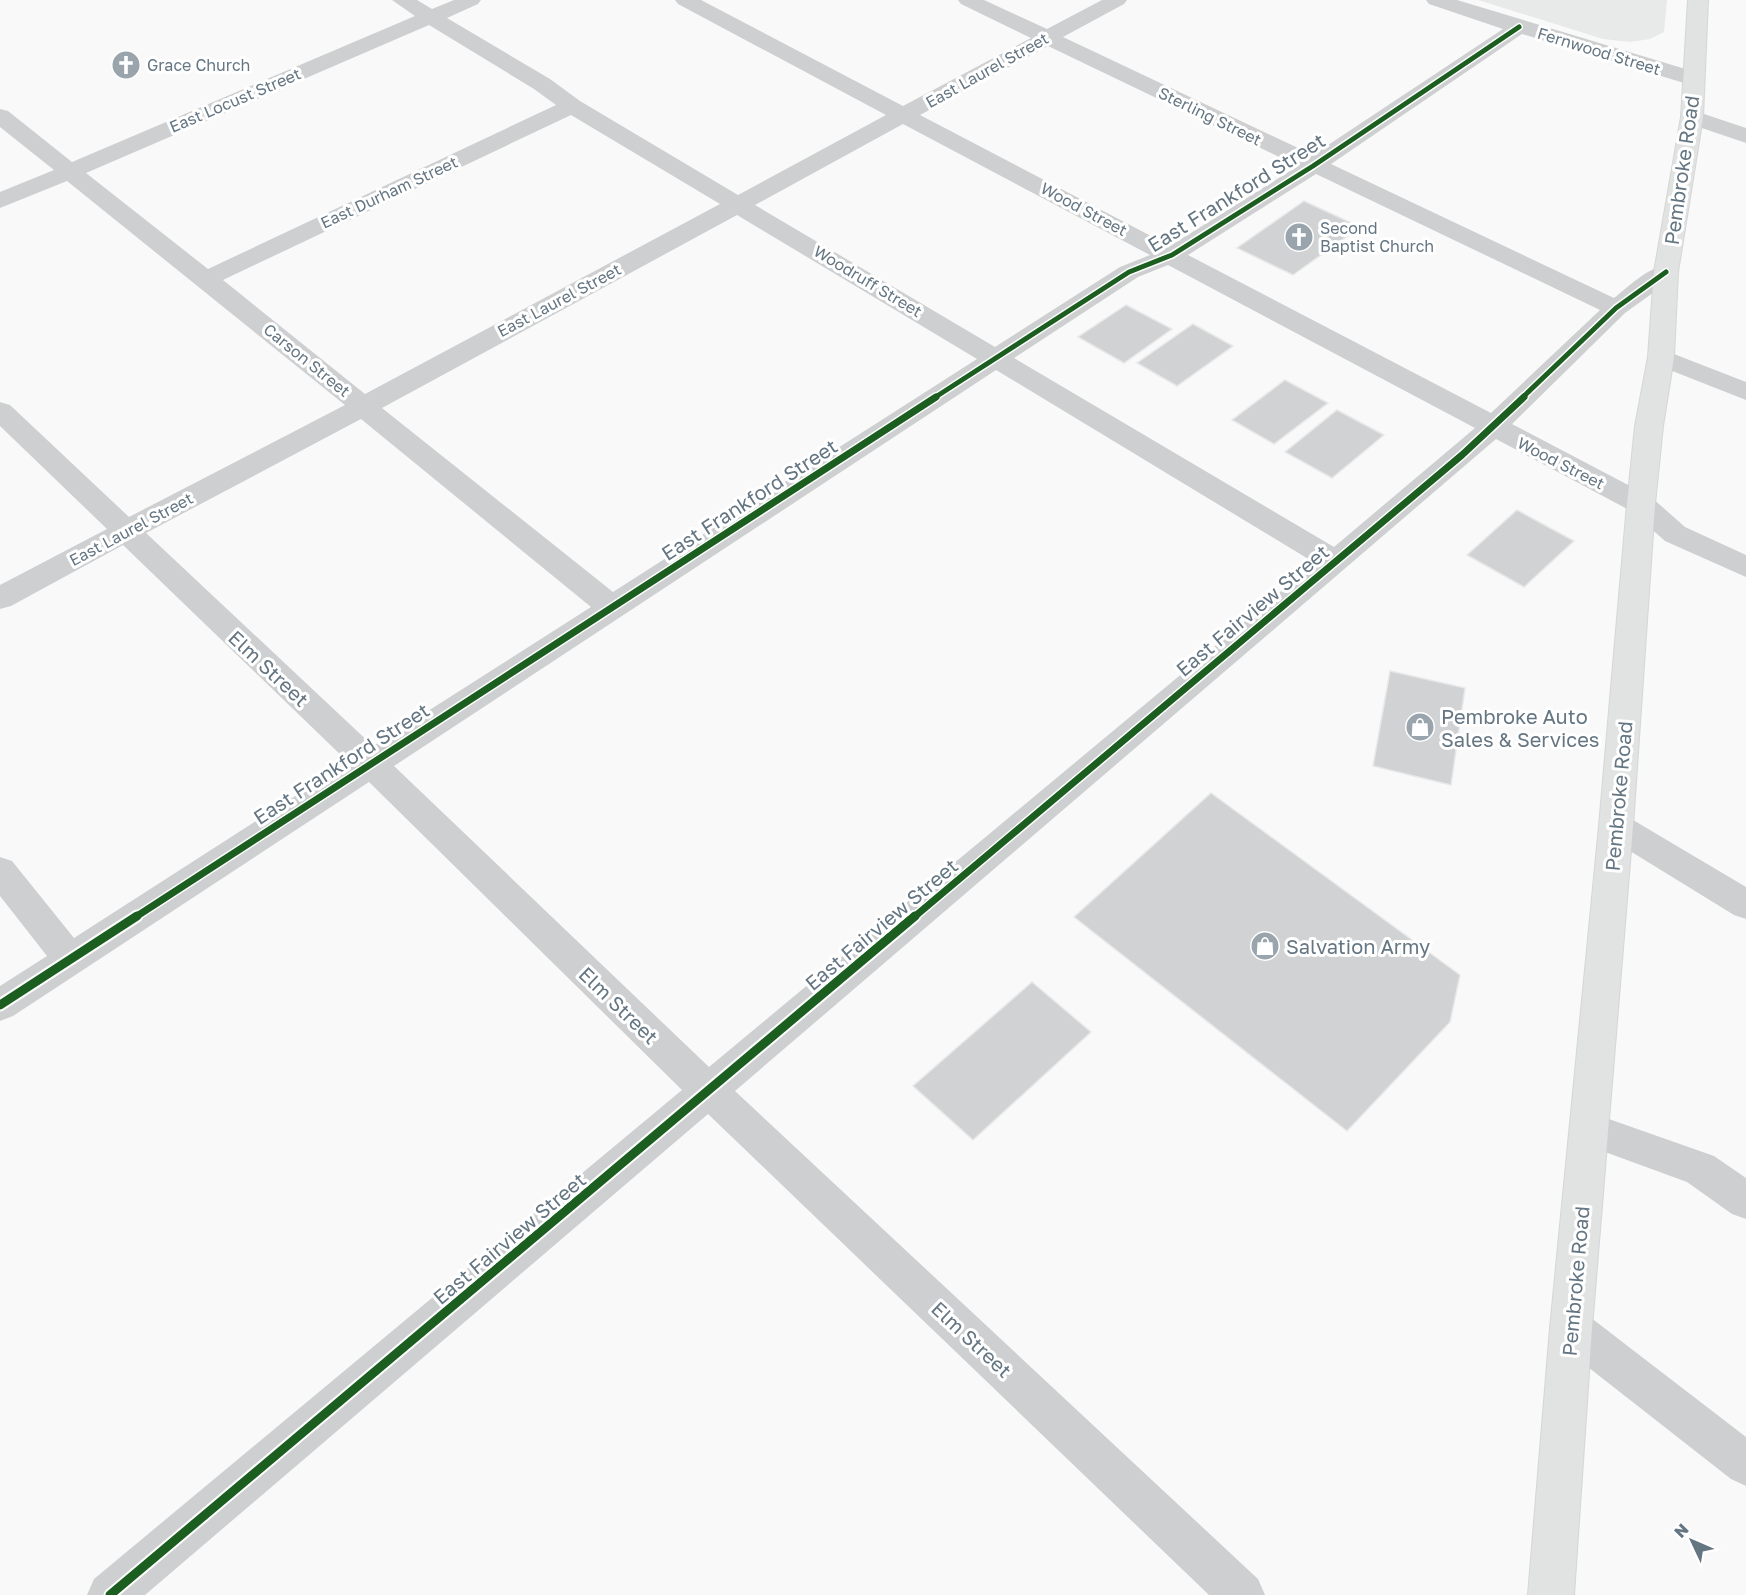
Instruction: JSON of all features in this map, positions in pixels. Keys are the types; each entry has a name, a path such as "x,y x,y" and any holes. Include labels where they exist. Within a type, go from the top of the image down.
{"main road":[{"name":"Pembroke Road","path":"1551,1595 1571,1328 1616,826 1648,426 1662,357 1666,272 1692,117 1698,0"}],"street":[{"name":"Woodruff Street","path":"402,0 542,84 572,106 1335,561"},
{"name":"East Locust Street","path":"0,201 471,0"},
{"name":"Wood Street","path":"685,0 1641,504"},
{"name":"Sterling Street","path":"968,0 1616,308"},
{"name":"East Laurel Street","path":"0,598 364,406 1117,0"},
{"name":"Fernwood Street","path":"1436,0 1519,27 1694,78"},
{"name":"East Frankford Street","path":"0,1005 1129,272 1172,255 1313,165 1519,27"},
{"name":"East Durham Street","path":"207,279 572,106"},
{"name":"Carson Street","path":"0,116 207,279 612,608"},
{"path":"1692,117 1746,136"},
{"name":"East Fairview Street","path":"110,1595 1493,428 1616,308 1666,272"},
{"path":"1662,357 1746,392"},
{"name":"Elm Street","path":"0,411 709,1091 1242,1595"},
{"path":"1641,504 1675,534 1746,567"},
{"path":"1616,826 1746,905"},
{"path":"0,872 70,959"},
{"path":"1589,1129 1700,1169 1746,1201"},
{"path":"1571,1328 1745,1461"}],"shaded area":[{"path":"1478,0 1667,0 1664,32 1650,39 1630,42 1603,39"}],"building":[{"name":"Second Baptist Church","path":"1304,201 1360,227 1293,275 1237,248"},
{"path":"1126,305 1172,329 1124,363 1078,337"},
{"path":"1193,324 1233,346 1177,386 1137,363"},
{"path":"1285,380 1328,403 1274,444 1232,420"},
{"path":"1337,410 1384,435 1332,478 1285,452"},
{"path":"1517,510 1574,541 1524,587 1467,555"},
{"name":"Pembroke Auto Sales & Services","path":"1390,671 1465,688 1451,785 1373,766"},
{"name":"Salvation Army","path":"1211,793 1460,975 1450,1022 1347,1131 1074,917"},
{"path":"1032,982 1091,1032 973,1140 913,1086"}],"cycle path":[{"path":"0,1005 1129,272 1172,255 1313,166 1519,27"},
{"path":"110,1595 1462,455 1616,308 1666,272"}],"place":[{"name":"Grace Church","path":"126,65"},
{"name":"Second Baptist Church","path":"1299,237"},
{"name":"Pembroke Auto Sales & Services","path":"1420,727"},
{"name":"Salvation Army","path":"1265,946"}]}
